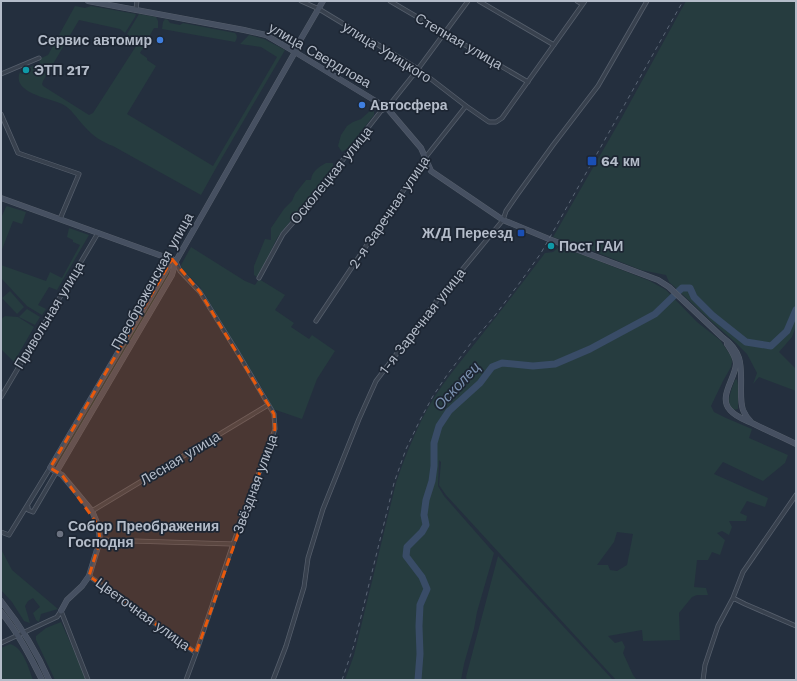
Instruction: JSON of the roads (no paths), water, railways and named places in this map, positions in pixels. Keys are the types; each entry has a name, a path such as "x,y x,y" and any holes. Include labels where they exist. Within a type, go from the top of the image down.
{"main road":[{"name":"улица Свердлова","path":"88,1 266,35 387,108 421,148 431,171 503,220 658,280 669,287 735,349 741,368 741,397 743,409 746,416 752,423"},
{"name":"Преображенская улица","path":"50,468 166,271 174,260 323,1"},
{"path":"1,198 174,260"},
{"name":"Преображенская улица","path":"57,471 172,274 174,260"},
{"name":"улица Свердлова","path":"722,337 731,349 735,357 736,364 726,396 726,403 729,409 740,418 796,444"},
{"path":"50,468 57,471 62,476 92,512 98,525 100,540 89,576 82,586 67,600 61,611"},
{"path":"1,601 16,620 35,651 49,680"},
{"path":"1,612 18,635 42,680"}],"street":[{"path":"136,10 137,1"},
{"name":"улица Урицкого","path":"301,1 319,9 418,69 489,122 496,122 502,118 528,82"},
{"name":"Степная улица","path":"390,1 528,82"},
{"name":"Осколецкая улица","path":"259,278 283,234 382,111 387,108 418,69 468,1"},
{"path":"479,1 554,45"},
{"path":"528,82 583,2 577,1"},
{"name":"1-я Заречная улица","path":"273,680 286,646 304,586 308,558 323,509 376,381 438,299 503,220 506,211 517,195 598,86 647,1"},
{"path":"1,74 39,58"},
{"name":"2-я Заречная улица","path":"316,321 426,158 466,106"},
{"path":"1,114 18,153 79,174 60,219"},
{"name":"Привольная улица","path":"1,397 98,233"},
{"name":"Звёздная улица","path":"174,260 180,271 200,292 236,350 274,414 275,429 186,680"},
{"name":"Лесная улица","path":"92,512 268,405"},
{"name":"Преображенская улица","path":"1,532 10,535 50,468"},
{"name":"Преображенская улица","path":"28,506 28,510 33,512 57,471"},
{"path":"703,680 705,665 718,626 733,598 743,572 796,495"},
{"path":"100,540 233,544"},
{"name":"Цветочная улица","path":"89,576 196,653"},
{"path":"733,598 796,626"},
{"path":"1,643 57,617 61,611"},
{"path":"61,611 88,680"}],"waterway":[{"name":"Осколец","path":"418,680 420,654 420,605 427,589 422,577 406,556 407,547 422,532 426,525 424,515 426,500 432,481 434,466 434,443 439,426 449,411 480,383 492,367 502,363 533,366 555,364 590,349 655,314 682,288 690,288 694,297 712,315 746,342 771,346 787,331 796,310"}],"railway":[{"path":"342,680 354,645 394,483 406,449 420,420 433,396 447,375 471,343 493,318 541,253 683,1"}],"place":[{"name":"Сервис автомир","path":"160,40"},
{"name":"ЭТП 217","path":"26,70"},
{"name":"Автосфера","path":"362,105"},
{"name":"64 км","path":"592,161"},
{"name":"Ж/Д Переезд","path":"521,233"},
{"name":"Пост ГАИ","path":"551,246"},
{"name":"Собор Преображения Господня","path":"60,534"}]}
